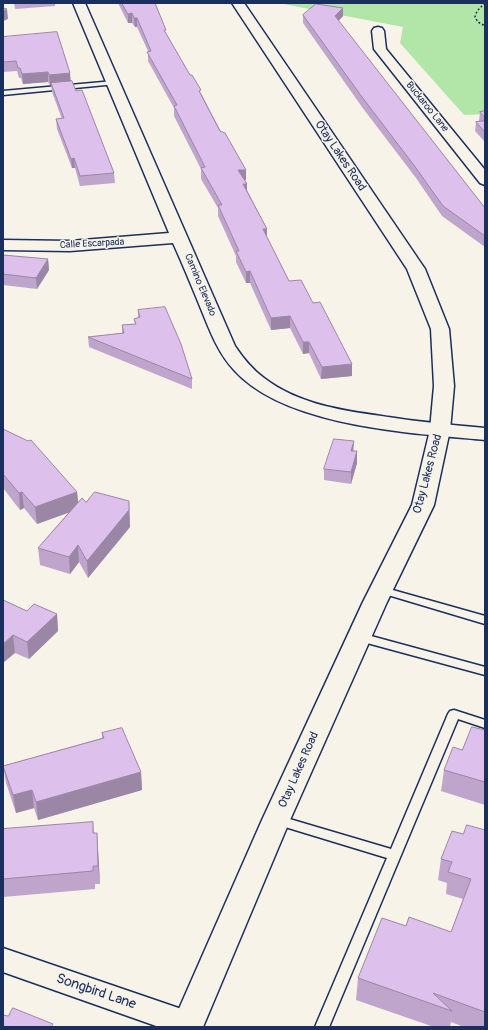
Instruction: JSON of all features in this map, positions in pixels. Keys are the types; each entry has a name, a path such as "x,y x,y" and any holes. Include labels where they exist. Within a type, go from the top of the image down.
{"main road":[{"name":"Otay Lakes Road","path":"187,1026 276,820 360,637 423,505 440,430 444,386 440,329 416,269 238,3"}],"street":[{"name":"Camino Elevado","path":"80,3 226,347 240,367 255,381 285,399 324,413 342,417 440,430 485,434"},
{"name":"Buckaroo Lane","path":"378,31 380,49 485,180"},
{"name":"Calle Escarpada","path":"3,245 64,247 100,246 180,237"},
{"name":"Songbird Lane","path":"3,960 187,1026"}],"lane":[{"path":"3,93 114,83"},
{"path":"382,590 485,620"},
{"path":"360,637 485,671"},
{"path":"322,1027 454,714 485,724"},
{"path":"276,820 394,855"}],"path":[{"path":"485,3 477,11 475,17 478,22 485,26"}],"green space":[{"path":"278,3 485,3 485,114 464,115 400,43 403,27"}],"building":[{"path":"122,3 155,3 166,30 164,30 190,75 192,75 201,90 199,91 220,131 225,133 246,170 238,170 247,184 243,184 267,229 263,229 289,281 301,280 313,303 320,302 352,364 322,367 309,342 303,342 290,316 271,318 250,271 246,272 236,251 239,251 218,205 222,205 201,168 205,167 174,106 177,105 147,52 151,51 137,18 134,18 132,13 128,14"},
{"path":"316,4 343,8 335,16 485,208 485,236 443,206 362,97 303,15"},
{"path":"57,32 70,73 49,75 48,72 22,74 16,61 3,62 3,37"},
{"path":"72,81 76,91 82,90 114,173 80,176 74,158 71,159 56,119 64,118 51,83"},
{"path":"485,111 485,118 480,112"},
{"path":"485,121 485,132 476,122"},
{"path":"3,255 48,259 36,278 3,274"},
{"path":"165,307 181,344 192,379 88,337 124,333 122,325 136,324 134,319 140,317 138,310"},
{"path":"3,429 28,441 31,440 77,492 35,507 22,492 19,493 3,474"},
{"path":"334,439 354,441 351,451 357,451 351,472 324,469"},
{"path":"95,492 129,501 129,510 87,561 78,545 69,557 38,548 82,498 86,502"},
{"path":"3,600 27,611 34,604 57,614 27,642 13,635 3,644"},
{"path":"472,727 485,730 485,782 444,770 453,747 462,750"},
{"path":"122,728 141,772 36,802 32,790 13,795 3,766 104,738 102,733"},
{"path":"93,822 93,833 97,833 98,866 93,866 93,871 3,879 3,829"},
{"path":"467,825 485,830 485,1012 433,993 452,1011 358,978 382,918 406,926 409,917 451,932 471,879 448,872 452,862 441,859 452,831 463,834"},
{"path":"13,1008 53,1024 51,1027 3,1027 3,1015 8,1016"}]}
